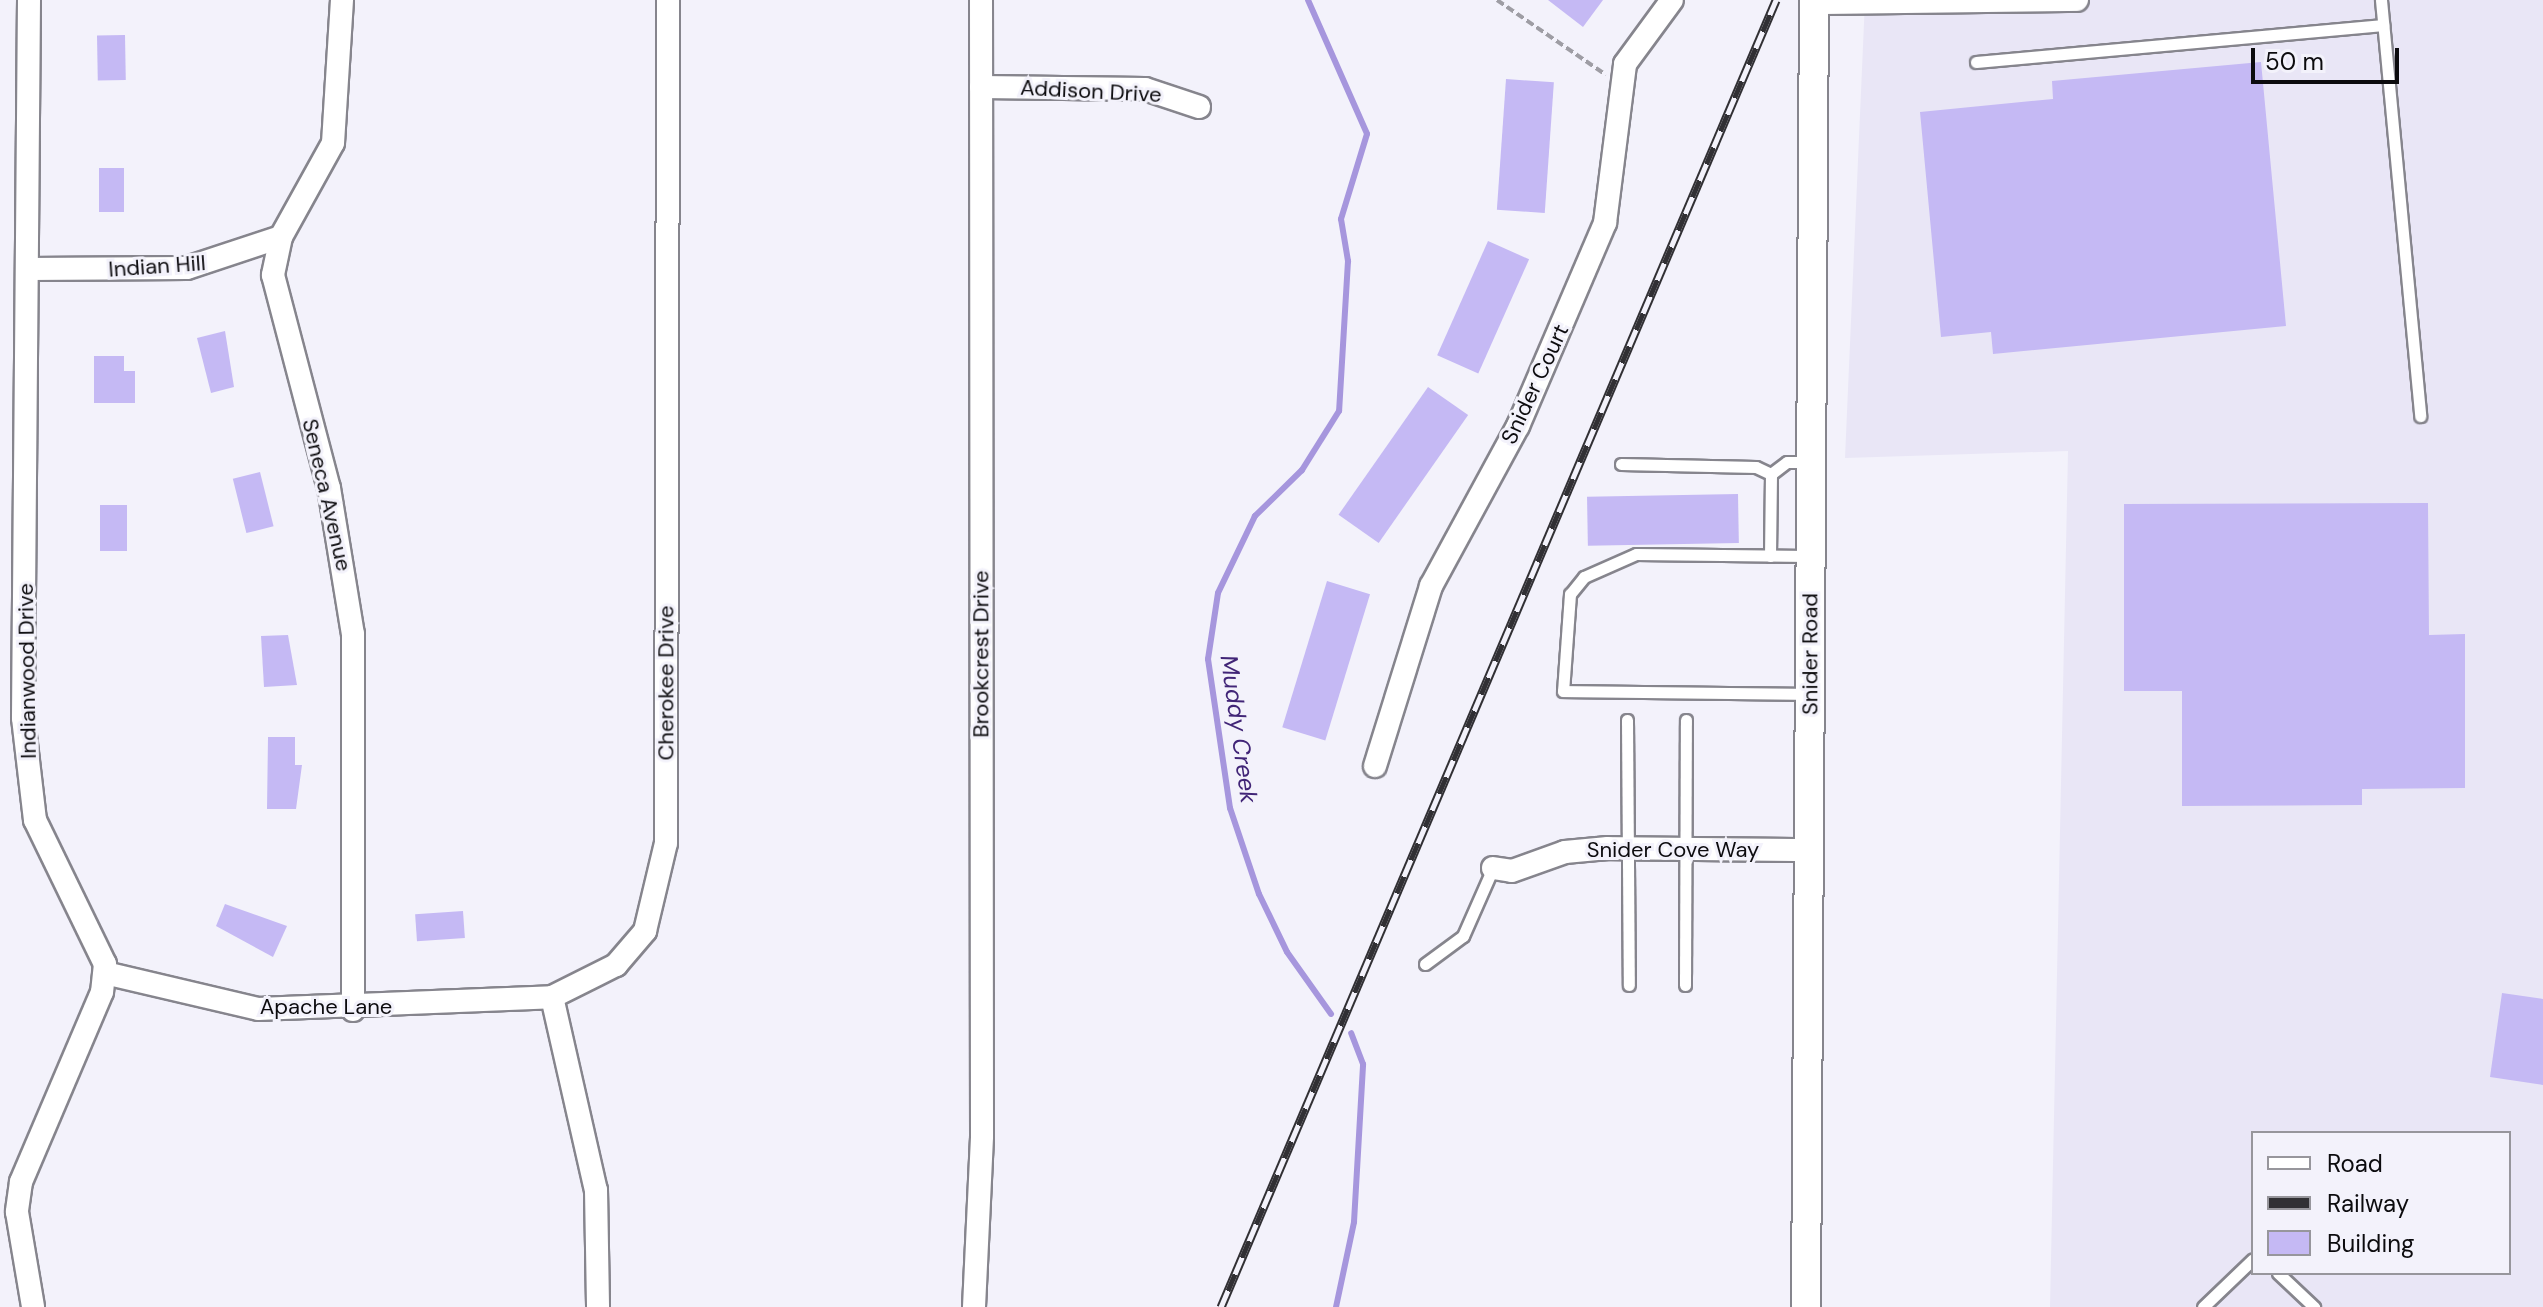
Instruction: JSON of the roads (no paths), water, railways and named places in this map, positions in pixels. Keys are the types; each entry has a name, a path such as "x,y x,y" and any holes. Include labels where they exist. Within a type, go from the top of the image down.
{"street":[{"name":"Indianwood Drive","path":"29,0 23,718 32,806 46,849 97,938 105,973"},
{"name":"Seneca Avenue","path":"342,0 333,143 281,237 276,289 329,488 353,634 353,1010"},
{"name":"Cherokee Drive","path":"552,997 627,955 661,888 668,0"},
{"name":"Brookcrest Drive","path":"974,1307 982,1150 981,0"},
{"name":"Snider Court","path":"1375,766 1431,586 1518,426 1596,247 1618,81 1672,0"},
{"path":"1814,1 2077,0"},
{"name":"Snider Road","path":"1806,1307 1814,1"},
{"name":"Addison Drive","path":"981,87 1145,89 1199,107"},
{"name":"Indian Hill","path":"28,269 187,268 281,237"},
{"name":"Snider Cove Way","path":"1493,868 1512,871 1565,852 1627,848 1809,850"},
{"name":"Apache Lane","path":"105,973 258,1009 353,1010 552,997"},
{"path":"33,1307 17,1212 21,1182 105,973"},
{"path":"552,997 596,1190 598,1307"}],"lane":[{"path":"2381,0 2420,416"},
{"path":"1976,62 2383,25"},
{"path":"1771,474 1787,462 1811,462"},
{"path":"1621,464 1756,467 1771,474"},
{"path":"1770,556 1771,474"},
{"path":"1810,694 1563,691 1570,594 1584,577 1636,554 1811,556"},
{"path":"1627,720 1629,985"},
{"path":"1685,985 1686,720"},
{"path":"1425,964 1463,936 1493,868"},
{"path":"2203,1307 2251,1261"},
{"path":"2280,1275 2314,1307"}],"waterway":[{"name":"Muddy Creek","path":"1308,0 1367,134 1341,219 1348,261 1339,411 1302,470 1255,516 1218,593 1208,659 1230,808 1259,894 1287,952 1331,1014"},
{"name":"Muddy Creek","path":"1336,1307 1354,1222 1363,1064 1351,1033"}],"railway":[{"path":"1221,1307 1776,0"}]}
